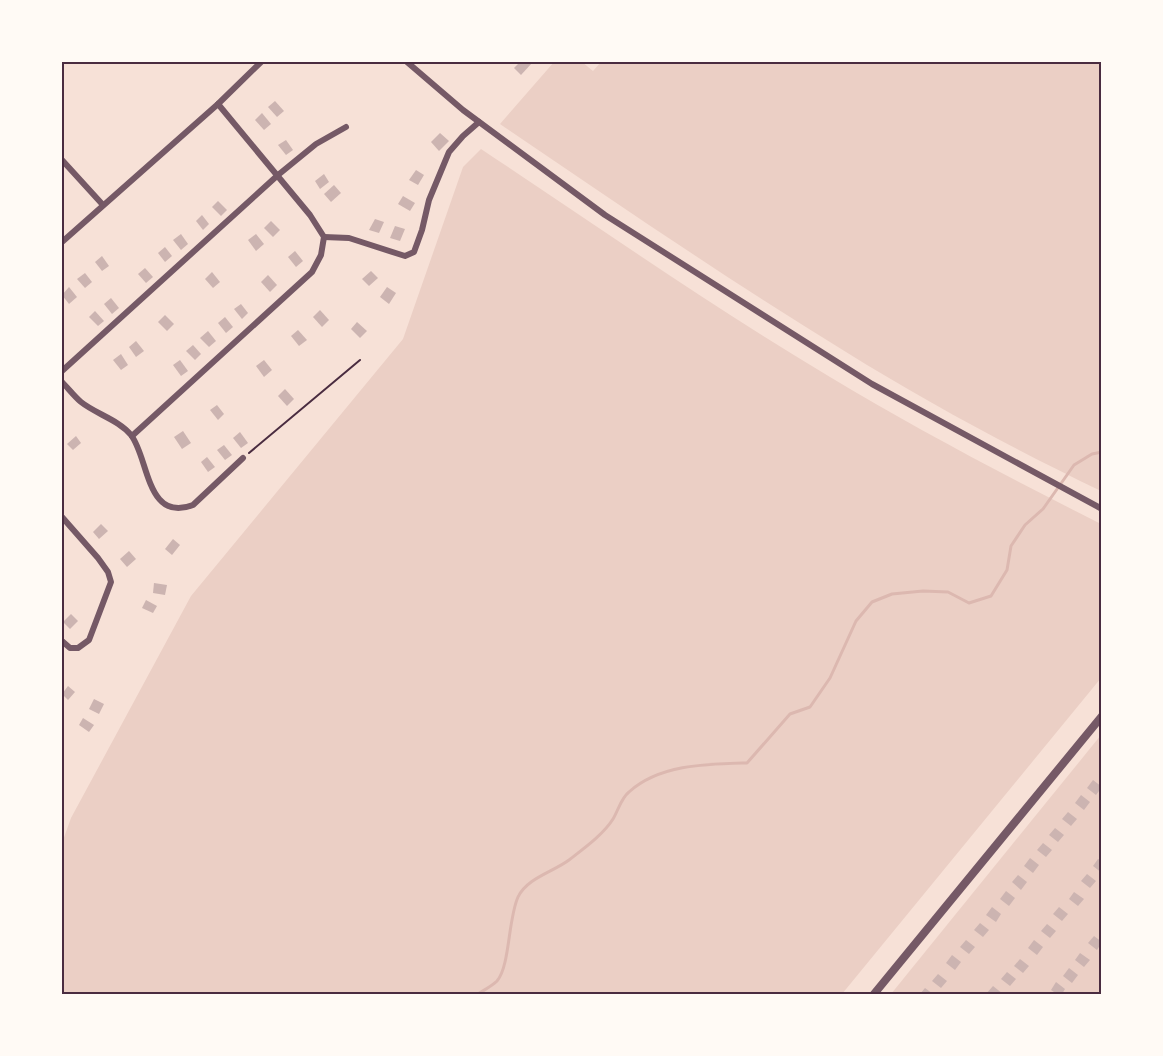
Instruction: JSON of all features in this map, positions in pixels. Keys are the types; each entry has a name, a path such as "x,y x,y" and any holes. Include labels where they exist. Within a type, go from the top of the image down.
{"street":[{"path":"62,242 218,104 261,62"},
{"path":"407,62 479,122 605,215 872,384 1101,509"},
{"path":"132,436 312,272 321,255 324,237 310,215 218,104"},
{"path":"324,237 349,238 405,256 414,252 429,200 449,152 479,122"},
{"path":"62,371 278,175 316,144 346,127"},
{"path":"62,160 103,206"},
{"path":"62,382 81,402 122,427 132,436 154,491 168,506 183,509 193,506 243,458"},
{"path":"62,517 98,558 108,572 111,582 89,640 78,648 70,648 62,641"},
{"path":"874,994 1101,716"}],"path":[{"path":"243,458 360,360"}],"shaded area":[{"path":"554,62 582,62 593,71 601,62 1101,62 1101,491 972,425 877,371 715,269 500,124"},
{"path":"481,149 698,294 830,377 964,453 1101,524 1101,678 842,994 62,994 62,843 71,818 191,596 403,339 463,167"},
{"path":"1101,735 1101,994 891,994"}],"building":[{"path":"520,62 532,63 521,75 514,68"},
{"path":"275,101 284,111 277,117 268,107"},
{"path":"262,113 271,124 264,130 255,120"},
{"path":"440,133 449,141 439,151 431,142"},
{"path":"286,140 293,150 286,155 278,145"},
{"path":"416,170 424,175 418,185 409,180"},
{"path":"324,174 329,182 320,189 315,181"},
{"path":"334,185 341,193 331,202 324,194"},
{"path":"403,196 415,203 410,211 398,204"},
{"path":"218,201 227,210 221,216 212,207"},
{"path":"202,215 209,224 203,230 196,221"},
{"path":"375,219 384,222 379,233 369,230"},
{"path":"271,221 280,230 273,237 264,228"},
{"path":"395,226 405,229 400,241 390,238"},
{"path":"181,234 188,244 181,250 173,240"},
{"path":"256,234 264,244 256,251 248,240"},
{"path":"165,247 172,256 165,262 158,253"},
{"path":"295,251 303,261 296,267 288,257"},
{"path":"102,256 109,266 102,271 95,262"},
{"path":"145,268 153,277 146,283 138,274"},
{"path":"371,271 378,278 369,286 362,279"},
{"path":"212,272 220,282 213,288 205,279"},
{"path":"85,273 92,282 85,288 77,279"},
{"path":"268,275 277,285 270,292 261,282"},
{"path":"69,287 77,297 69,304 62,295"},
{"path":"387,287 396,293 389,304 380,297"},
{"path":"111,298 119,308 112,314 104,304"},
{"path":"241,304 248,313 242,319 234,309"},
{"path":"320,310 329,320 322,327 313,317"},
{"path":"95,311 104,321 98,326 89,317"},
{"path":"165,315 174,324 167,331 158,322"},
{"path":"225,317 233,327 226,333 218,323"},
{"path":"357,322 367,331 360,338 351,329"},
{"path":"298,330 307,340 299,346 291,336"},
{"path":"208,331 216,341 209,347 200,338"},
{"path":"136,341 144,351 136,357 129,347"},
{"path":"193,345 201,354 195,360 186,351"},
{"path":"121,354 128,365 121,370 113,360"},
{"path":"180,360 188,371 181,376 173,365"},
{"path":"264,360 272,370 264,377 256,366"},
{"path":"285,389 294,399 287,406 278,396"},
{"path":"217,405 224,414 218,420 210,410"},
{"path":"183,431 191,443 182,449 174,437"},
{"path":"240,432 248,443 241,448 233,438"},
{"path":"76,436 81,443 73,450 67,444"},
{"path":"224,445 232,455 225,460 217,450"},
{"path":"207,457 215,467 208,472 201,462"},
{"path":"101,524 108,531 99,539 93,532"},
{"path":"173,539 180,545 172,555 165,549"},
{"path":"129,551 136,559 127,567 120,559"},
{"path":"154,583 167,585 165,595 153,593"},
{"path":"146,600 157,606 153,613 142,608"},
{"path":"71,614 78,621 70,629 63,622"},
{"path":"68,686 75,692 68,700 62,694"},
{"path":"94,699 104,704 99,714 89,709"},
{"path":"83,718 94,725 89,732 79,725"},
{"path":"1093,780 1102,787 1096,795 1087,788"},
{"path":"1081,795 1090,802 1084,810 1075,803"},
{"path":"1068,812 1077,819 1071,826 1062,819"},
{"path":"1055,828 1064,835 1058,842 1049,835"},
{"path":"1043,843 1052,850 1046,857 1037,850"},
{"path":"1030,858 1039,865 1033,873 1024,866"},
{"path":"1098,859 1102,861 1102,873 1093,866"},
{"path":"1087,874 1096,881 1090,888 1081,881"},
{"path":"1018,875 1027,882 1021,890 1012,882"},
{"path":"1006,891 1015,898 1009,906 1000,899"},
{"path":"1074,892 1084,899 1078,906 1069,899"},
{"path":"992,907 1001,914 996,922 986,915"},
{"path":"1059,907 1068,914 1062,921 1053,914"},
{"path":"980,923 989,930 983,937 974,930"},
{"path":"1047,924 1056,931 1050,938 1041,931"},
{"path":"1094,936 1102,942 1097,950 1088,943"},
{"path":"966,940 975,947 969,954 960,947"},
{"path":"1034,940 1043,947 1037,955 1028,948"},
{"path":"1080,953 1090,960 1084,967 1075,960"},
{"path":"952,955 961,962 955,970 946,963"},
{"path":"1020,959 1029,966 1023,973 1014,966"},
{"path":"1069,968 1078,975 1072,983 1063,976"},
{"path":"1007,972 1016,979 1010,986 1001,979"},
{"path":"938,974 947,981 941,988 932,981"},
{"path":"1056,982 1065,989 1062,994 1051,990"},
{"path":"993,986 1003,994 986,994"},
{"path":"925,988 933,994 920,994"}],"waterway":[{"path":"478,994 495,983 501,974 507,954 512,917 522,890 534,880 569,860 598,836 609,825 629,792 655,776 685,767 747,763 790,714 810,707 830,678 856,621 872,602 892,594 923,591 948,592 969,603 991,596 1007,570 1011,546 1025,525 1043,509 1074,465 1092,454 1102,452"}]}
